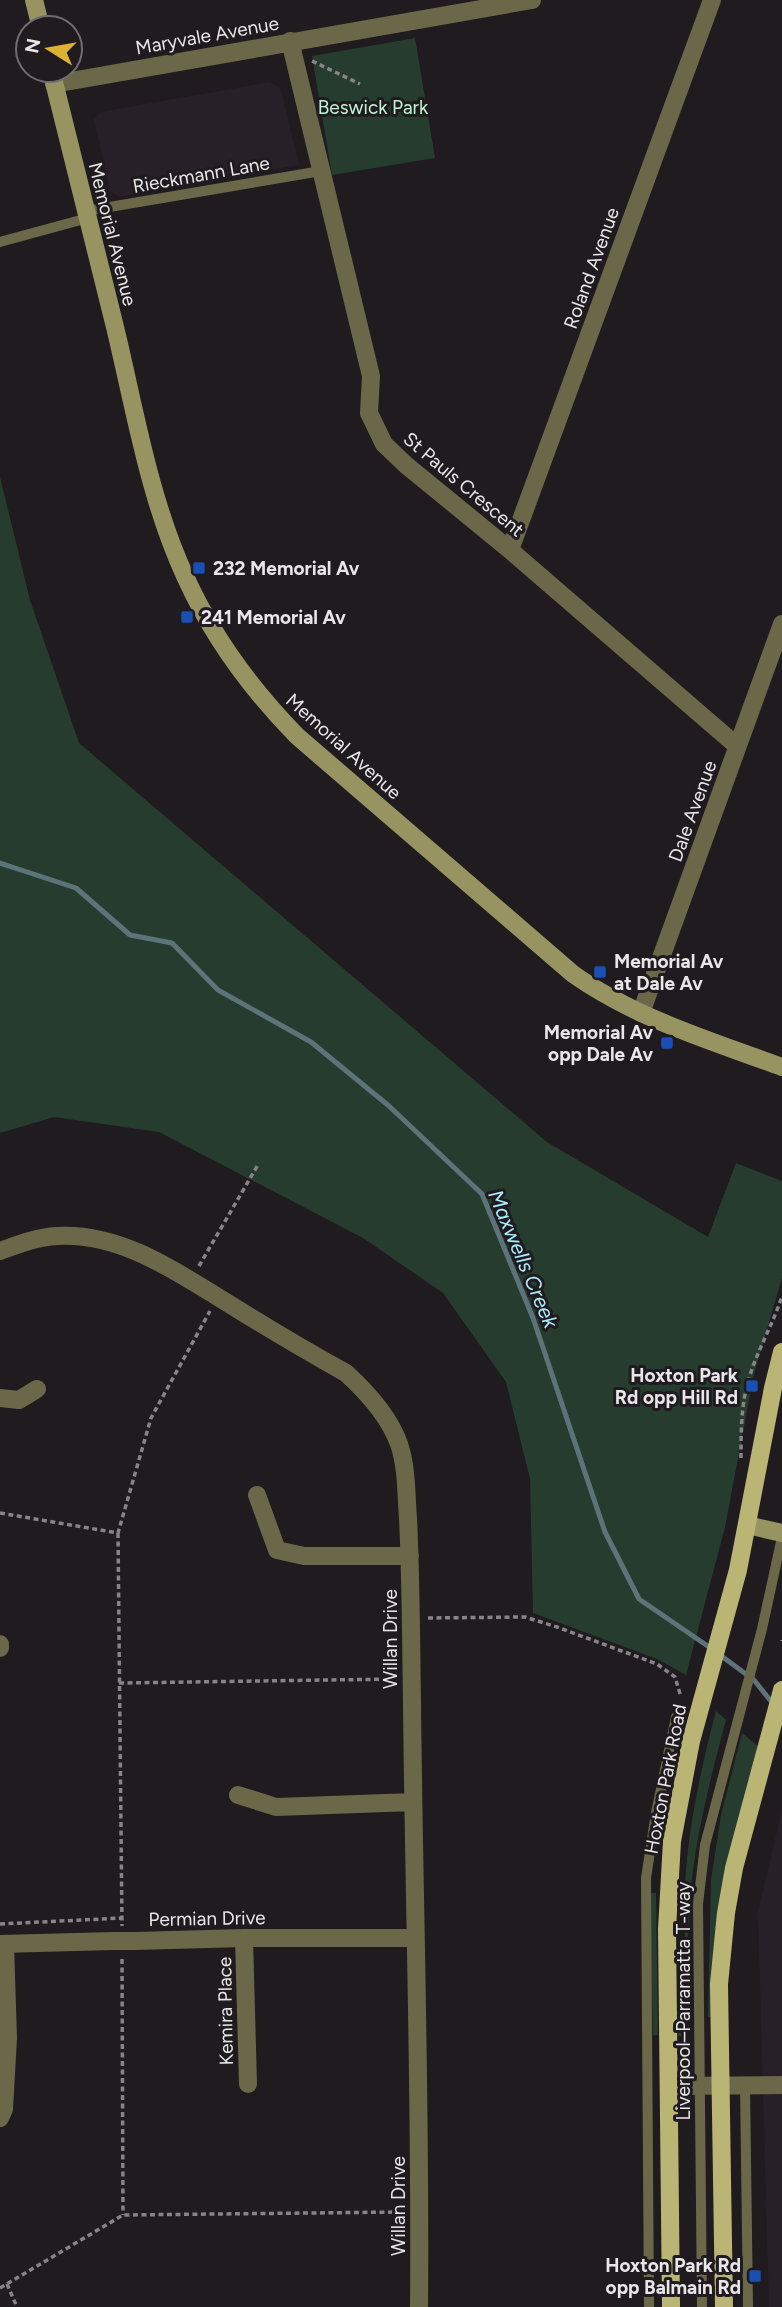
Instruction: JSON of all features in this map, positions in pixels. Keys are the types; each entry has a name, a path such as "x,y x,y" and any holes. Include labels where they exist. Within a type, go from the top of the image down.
{"main road":[{"name":"Hoxton Park Road","path":"671,2307 667,1929 670,1867 697,1695 729,1602 782,1352"},
{"path":"724,2307 719,1984 726,1913 734,1868 782,1690"}],"street":[{"name":"Maryvale Avenue","path":"84,73 291,46 532,0"},
{"name":"Roland Avenue","path":"510,550 712,0"},
{"name":"St Pauls Crescent","path":"291,46 371,376 369,414 384,444 737,746"},
{"name":"Memorial Avenue","path":"55,84 149,470 170,538 199,604 243,675 268,707 297,736 573,974 598,992 641,1013 782,1067"},
{"name":"Dale Avenue","path":"641,1013 782,624"},
{"name":"Willan Drive","path":"0,1251 29,1240 57,1236 91,1238 139,1253 191,1280 346,1373 364,1389 378,1407 400,1446 405,1475 412,1619 419,2307"},
{"path":"0,1398 19,1400 37,1389"},
{"path":"257,1495 277,1550 304,1556 410,1556"},
{"path":"747,1525 782,1535"},
{"path":"238,1795 276,1807 413,1802"},
{"name":"Permian Drive","path":"3,1944 124,1938 414,1938"},
{"name":"Kemira Place","path":"244,1938 248,2084"},
{"path":"0,2118 4,2109 8,2038 3,1944"},
{"path":"670,2086 782,2085"}],"lane":[{"name":"Rieckmann Lane","path":"0,242 87,215 321,171"},
{"name":"Liverpool–Parramatta T-way","path":"702,2307 698,1905 705,1845 762,1629 782,1535"},
{"path":"649,2307 646,1878 676,1717"},
{"path":"745,2085 748,2307"}],"path":[{"path":"291,46 360,84"},
{"path":"191,1280 259,1163"},
{"path":"124,1938 118,1533 151,1419 218,1297"},
{"path":"0,1513 118,1533"},
{"path":"412,1619 524,1617 557,1626 657,1664 675,1677 681,1697 677,1704 676,1717"},
{"path":"119,1683 411,1679"},
{"path":"681,1697 697,1695"},
{"path":"0,1924 122,1918"},
{"path":"122,1959 123,2216"},
{"path":"0,2288 123,2216 420,2211"},
{"path":"7,2284 17,2307"}],"shaded area":[{"path":"270,82 281,89 299,165 120,197 110,191 94,119 101,112"},
{"path":"782,1810 782,2307 769,2307 758,1911"}],"green space":[{"name":"Beswick Park","path":"415,38 435,158 332,175 312,56"},
{"path":"0,477 30,600 79,743 547,1142 708,1237 736,1163 782,1181 782,1278 754,1374 725,1527 686,1675 657,1659 533,1613 530,1479 506,1382 443,1293 363,1238 159,1132 54,1117 0,1133"},
{"path":"716,1711 726,1720 706,1798 692,1877 688,1937 688,2038 678,2036 677,2017 684,1962 687,1864 696,1798"},
{"path":"742,1733 758,1746 713,2017 708,2017 711,1880 721,1815"},
{"path":"650,1893 656,1893 658,2035 653,2035"}],"waterway":[{"name":"Maxwells Creek","path":"0,863 76,888 130,935 172,943 218,990 311,1042 389,1106 482,1194 533,1318 605,1532 639,1599 712,1649"},
{"name":"Maxwells Creek","path":"720,1655 754,1680 774,1705"}],"place":[{"name":"232 Memorial Av","path":"199,568"},
{"name":"241 Memorial Av","path":"187,617"},
{"name":"Memorial Av at Dale Av","path":"600,972"},
{"name":"Memorial Av opp Dale Av","path":"667,1043"},
{"name":"Hoxton Park Rd opp Hill Rd","path":"752,1386"},
{"name":"Hoxton Park Rd opp Balmain Rd","path":"755,2276"}]}
